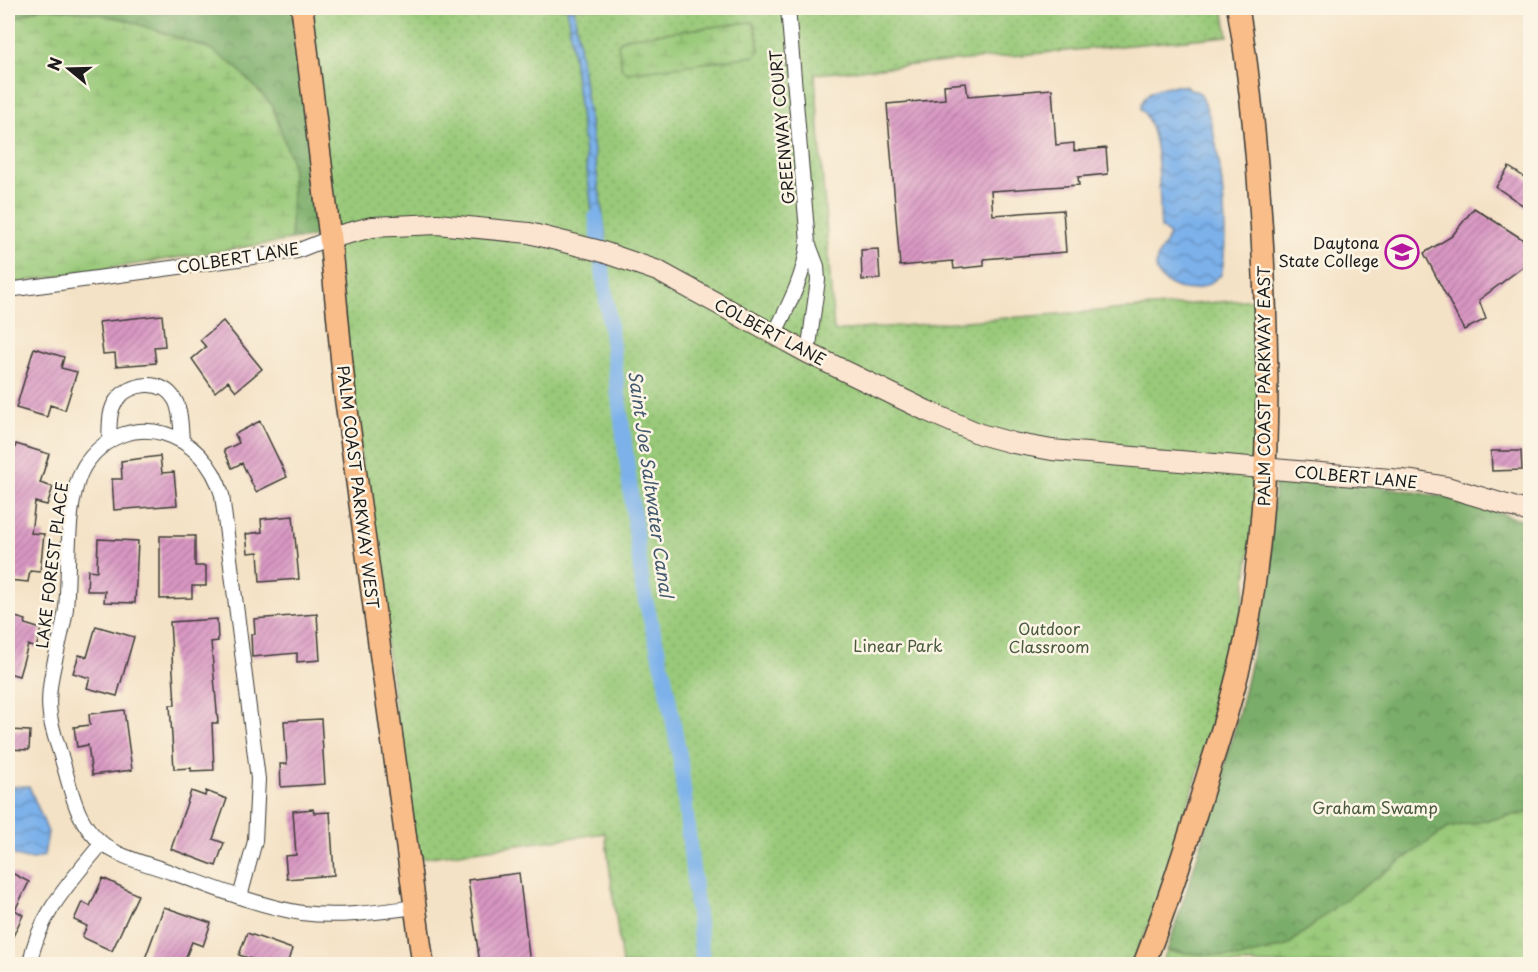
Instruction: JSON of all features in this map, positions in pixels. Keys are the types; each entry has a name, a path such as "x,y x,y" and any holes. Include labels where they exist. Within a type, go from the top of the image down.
{"main road":[{"name":"PALM COAST PARKWAY WEST","path":"302,8 330,238 345,395 423,964"},
{"name":"PALM COAST PARKWAY EAST","path":"1144,964 1200,800 1245,644 1262,528 1267,469 1266,322 1261,197 1254,122 1238,8"}],"street":[{"name":"GREENWAY COURT","path":"789,8 808,243"},
{"name":"COLBERT LANE","path":"8,290 297,251 330,238 372,227 393,225 476,227 541,235 652,268 808,353 948,420 1013,443 1052,450 1428,483 1530,512"},
{"path":"774,334 799,284 808,243"},
{"path":"808,243 817,266 818,280 808,353"},
{"path":"109,441 115,402 128,389 146,384 156,386 172,395 179,412 182,441"},
{"name":"LAKE FOREST PLACE","path":"145,432 161,433 182,441 207,460 218,481 222,495 256,755 258,814 252,855 240,897 133,858 102,843 83,820 73,800 53,731 49,706 66,609 75,490 87,462 109,441 124,435 145,432"},
{"path":"30,964 36,938 45,918 102,843"},
{"path":"240,897 287,910 329,915 415,907"}],"green space":[{"path":"8,8 41,8 8,21"},
{"path":"41,8 99,14 126,20 210,49 236,67 272,105 292,163 291,240 8,284 8,21"},
{"path":"44,8 143,8 153,13 211,8 294,8 321,236 291,240 292,163 272,105 126,20"},
{"name":"Linear Park","path":"310,8 1223,8 1228,36 815,74 834,331 1258,299 1259,483 1236,654 1153,914 1132,964 622,964 605,833 416,859 350,378"},
{"path":"750,22 755,25 759,49 755,56 628,73 622,69 618,44 624,38"},
{"name":"Graham Swamp","path":"1275,478 1392,488 1454,499 1530,522 1530,812 1448,828 1335,907 1287,946 1240,958 1167,951 1238,718 1263,599 1271,539"},
{"path":"1530,812 1530,964 1161,964 1167,951 1240,958 1287,946 1335,907 1448,828"}],"water":[{"path":"567,8 574,8 606,238 595,235"},
{"path":"1184,86 1200,93 1207,110 1222,182 1225,234 1221,275 1213,282 1190,290 1170,285 1160,277 1157,271 1158,257 1169,235 1161,228 1158,165 1153,133 1141,109 1146,96 1156,89"},
{"path":"29,786 48,832 44,856 30,859 21,858 8,851 8,787"}],"building":[{"path":"966,83 968,96 1052,89 1056,145 1074,143 1074,151 1106,148 1108,174 1078,177 1079,185 991,191 993,215 1063,210 1066,252 984,259 984,266 954,269 953,261 900,266 887,104 945,99 944,85"},
{"path":"1509,167 1530,181 1530,210 1496,187"},
{"path":"1474,208 1530,244 1530,249 1525,265 1479,300 1486,319 1464,330 1424,253 1452,236"},
{"path":"878,249 880,279 862,280 861,250"},
{"path":"162,315 165,346 154,347 156,363 116,366 115,353 103,354 99,322"},
{"path":"223,321 262,369 236,391 228,381 215,392 192,359 206,347 200,340"},
{"path":"34,348 64,357 61,368 77,372 65,410 50,405 47,417 16,408"},
{"path":"260,421 287,477 256,492 242,463 232,468 224,450 239,443 235,434"},
{"path":"16,444 49,454 40,483 53,487 47,505 35,502 31,533 44,534 40,572 30,571 28,582 8,580 8,474"},
{"path":"1491,451 1521,451 1522,470 1492,471"},
{"path":"160,456 162,473 174,472 177,505 114,510 112,479 122,479 121,461"},
{"path":"293,516 299,579 260,582 258,552 248,553 246,534 262,532 261,519"},
{"path":"160,536 195,536 195,566 206,566 206,586 192,586 192,598 160,599"},
{"path":"98,539 138,541 135,603 104,602 105,591 87,591 88,570 97,571"},
{"path":"317,614 320,660 297,662 297,653 252,657 251,634 255,634 254,619"},
{"path":"8,615 26,620 25,624 41,629 36,648 28,645 19,676 8,673"},
{"path":"217,619 218,641 211,642 218,723 212,723 214,770 174,769 170,705 175,705 170,622"},
{"path":"96,626 134,637 117,696 87,688 90,678 73,673 79,655 87,657"},
{"path":"124,710 132,770 92,775 88,745 77,747 74,727 90,725 89,714"},
{"path":"321,719 325,784 281,787 280,764 287,764 284,721"},
{"path":"8,730 30,731 29,750 8,749"},
{"path":"191,791 205,796 206,791 227,799 213,839 224,843 216,866 171,849"},
{"path":"313,809 314,813 330,812 334,875 287,879 285,856 296,855 293,811"},
{"path":"8,871 29,882 15,910 23,915 8,947"},
{"path":"519,873 530,964 480,964 468,880"},
{"path":"103,878 138,895 112,951 82,937 87,926 74,920 82,902 90,906"},
{"path":"164,907 211,923 203,946 192,942 183,964 143,964"},
{"path":"247,933 292,949 287,964 267,964 239,955"}],"waterway":[{"name":"Saint Joe Saltwater Canal","path":"596,217 643,590 664,674 680,758 703,964"}],"place":[{"name":"Daytona State College","path":"1402,252"}],"park label":[{"name":"Outdoor Classroom","path":"1049,638"}]}
